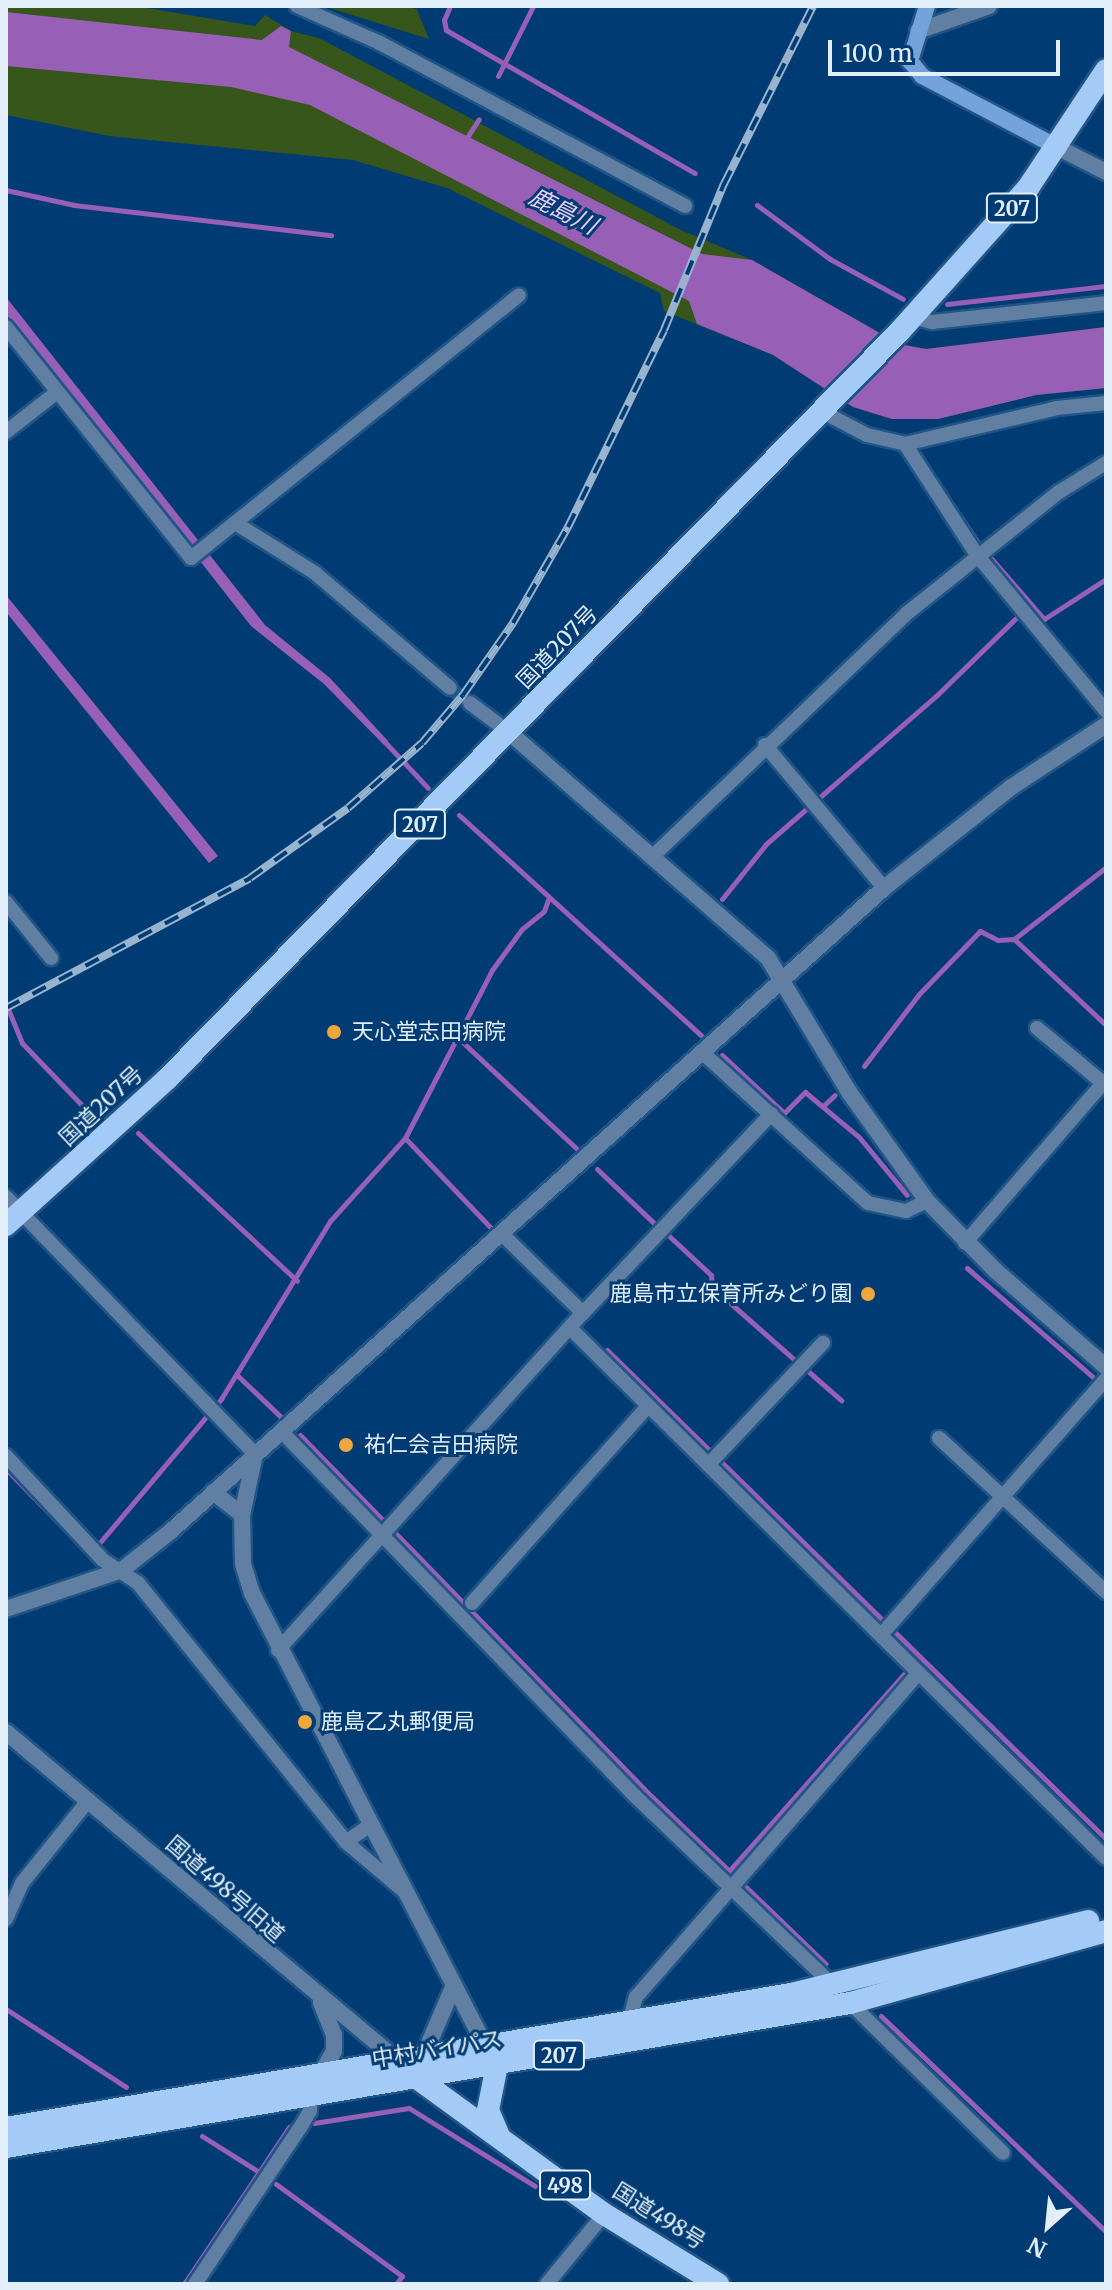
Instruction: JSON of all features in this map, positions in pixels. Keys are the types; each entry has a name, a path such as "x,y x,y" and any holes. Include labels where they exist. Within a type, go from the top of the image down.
{"highway":[{"name":"国道207号","path":"11,1211 167,1079 510,733 907,324 985,240 1059,148 1106,70"},
{"name":"中村バイパス","path":"627,2034 1106,1916"},
{"name":"中村バイパス","path":"6,2147 413,2066 850,2003 1106,1931"},
{"path":"491,2056 488,2110 500,2138"},
{"name":"国道498号","path":"413,2066 500,2138 604,2214 718,2284"},
{"name":"中村バイパス","path":"6,2128 314,2087"}],"main road":[{"path":"927,6 910,61 922,76 1059,148"}],"street":[{"path":"297,6 380,43 685,206"},
{"path":"918,31 989,6"},
{"path":"1059,148 1106,172"},
{"path":"6,327 191,558 519,295"},
{"path":"907,324 1106,303"},
{"path":"6,432 57,392"},
{"path":"821,411 867,435 905,444 1057,408 1106,403"},
{"path":"905,444 977,555 1106,711"},
{"path":"653,856 765,745 977,555 1106,463"},
{"path":"237,524 315,573 450,688"},
{"path":"470,703 510,733 768,958 857,1104 927,1201 965,1243 1106,1367"},
{"path":"6,1609 122,1570 503,1235 884,888 1010,788 1106,725"},
{"path":"765,745 884,888"},
{"path":"6,902 51,958"},
{"path":"965,1243 1103,1083 1037,1028"},
{"path":"703,1053 868,1203 906,1211 927,1201"},
{"path":"278,1650 572,1330 583,1313 771,1114"},
{"path":"11,1211 255,1454"},
{"path":"503,1235 583,1313"},
{"path":"572,1330 1106,1858"},
{"path":"708,1465 823,1343"},
{"path":"881,1635 1106,1379"},
{"path":"472,1603 648,1406"},
{"path":"282,1432 635,1796 833,1985"},
{"path":"939,1438 1106,1592"},
{"path":"255,1454 242,1515 243,1564 278,1650 491,2056"},
{"path":"6,1456 94,1550 138,1583 346,1842 404,1891"},
{"path":"213,1492 242,1515"},
{"path":"627,2034 636,1997 919,1673"},
{"name":"国道498号旧道","path":"6,1732 320,2000 413,2066"},
{"path":"6,1919 22,1883 88,1801"},
{"path":"346,1842 369,1826"},
{"path":"413,2066 454,1985"},
{"path":"195,2284 310,2111 314,2087 334,2051 334,2035 320,2000"},
{"path":"850,2003 1003,2153"},
{"path":"547,2284 604,2214"}],"green space":[{"path":"6,6 135,6 255,26 265,15 291,31 319,38 681,230 752,260 899,344 926,349 1106,327 952,376 286,61 6,26"},
{"path":"323,6 410,6 417,10 429,39"},
{"path":"6,53 319,96 747,320 1106,388 1036,395 938,419 892,419 853,407 773,355 664,311 660,293 447,188 353,160 109,136 6,115"}],"water":[{"name":"鹿島川","path":"6,12 262,40 281,26 291,31 289,47 702,254 752,260 899,344 926,349 1106,327 1106,388 1036,395 938,419 892,419 853,407 773,355 697,324 689,301 310,105 231,87 6,66"},
{"path":"6,297 265,625 330,678 388,741 384,745 324,684 251,626 6,314"},
{"path":"6,595 218,856 209,863 6,612"}],"waterway":[{"path":"450,6 444,20 446,30 695,173"},
{"path":"498,76 533,6"},
{"path":"464,142 479,119"},
{"path":"6,190 74,205 331,235"},
{"path":"757,205 830,259 903,299"},
{"path":"947,304 1106,286"},
{"path":"960,516 979,544"},
{"path":"989,556 1044,619 1106,579"},
{"path":"722,899 766,844 937,695 1018,616"},
{"path":"382,739 428,788"},
{"path":"459,815 701,1035"},
{"path":"864,1066 919,994 980,931 998,940 1014,939 1106,867"},
{"path":"96,1547 221,1399 330,1221 405,1138 492,970 522,929 544,911 548,900"},
{"path":"1014,939 1106,1025"},
{"path":"6,1004 22,1043 97,1121"},
{"path":"458,1038 579,1151"},
{"path":"722,1055 784,1113 805,1092 859,1137 907,1195"},
{"path":"823,1106 835,1095"},
{"path":"138,1133 297,1281"},
{"path":"405,1138 494,1231"},
{"path":"597,1169 655,1224"},
{"path":"668,1235 711,1275 712,1287 796,1361"},
{"path":"967,1268 1095,1379"},
{"path":"607,1350 1106,1839"},
{"path":"809,1372 841,1400"},
{"path":"237,1375 281,1417"},
{"path":"300,1435 644,1789 826,1964"},
{"path":"6,1469 84,1549"},
{"path":"729,1871 905,1673"},
{"path":"6,2009 126,2087"},
{"path":"881,2016 1106,2232"},
{"path":"314,2123 409,2108 535,2186"},
{"path":"184,2284 289,2127"},
{"path":"202,2136 259,2172"},
{"path":"276,2184 402,2276 396,2284"}],"tunnel":[{"path":"450,688 470,703"}],"railway":[{"path":"6,1008 250,878 348,808 422,743 463,695 513,623 568,527 664,330 724,184 813,6"}],"place":[{"name":"天心堂志田病院","path":"334,1032"},
{"name":"鹿島市立保育所みどり園","path":"868,1294"},
{"name":"祐仁会吉田病院","path":"346,1445"},
{"name":"鹿島乙丸郵便局","path":"305,1722"}]}
